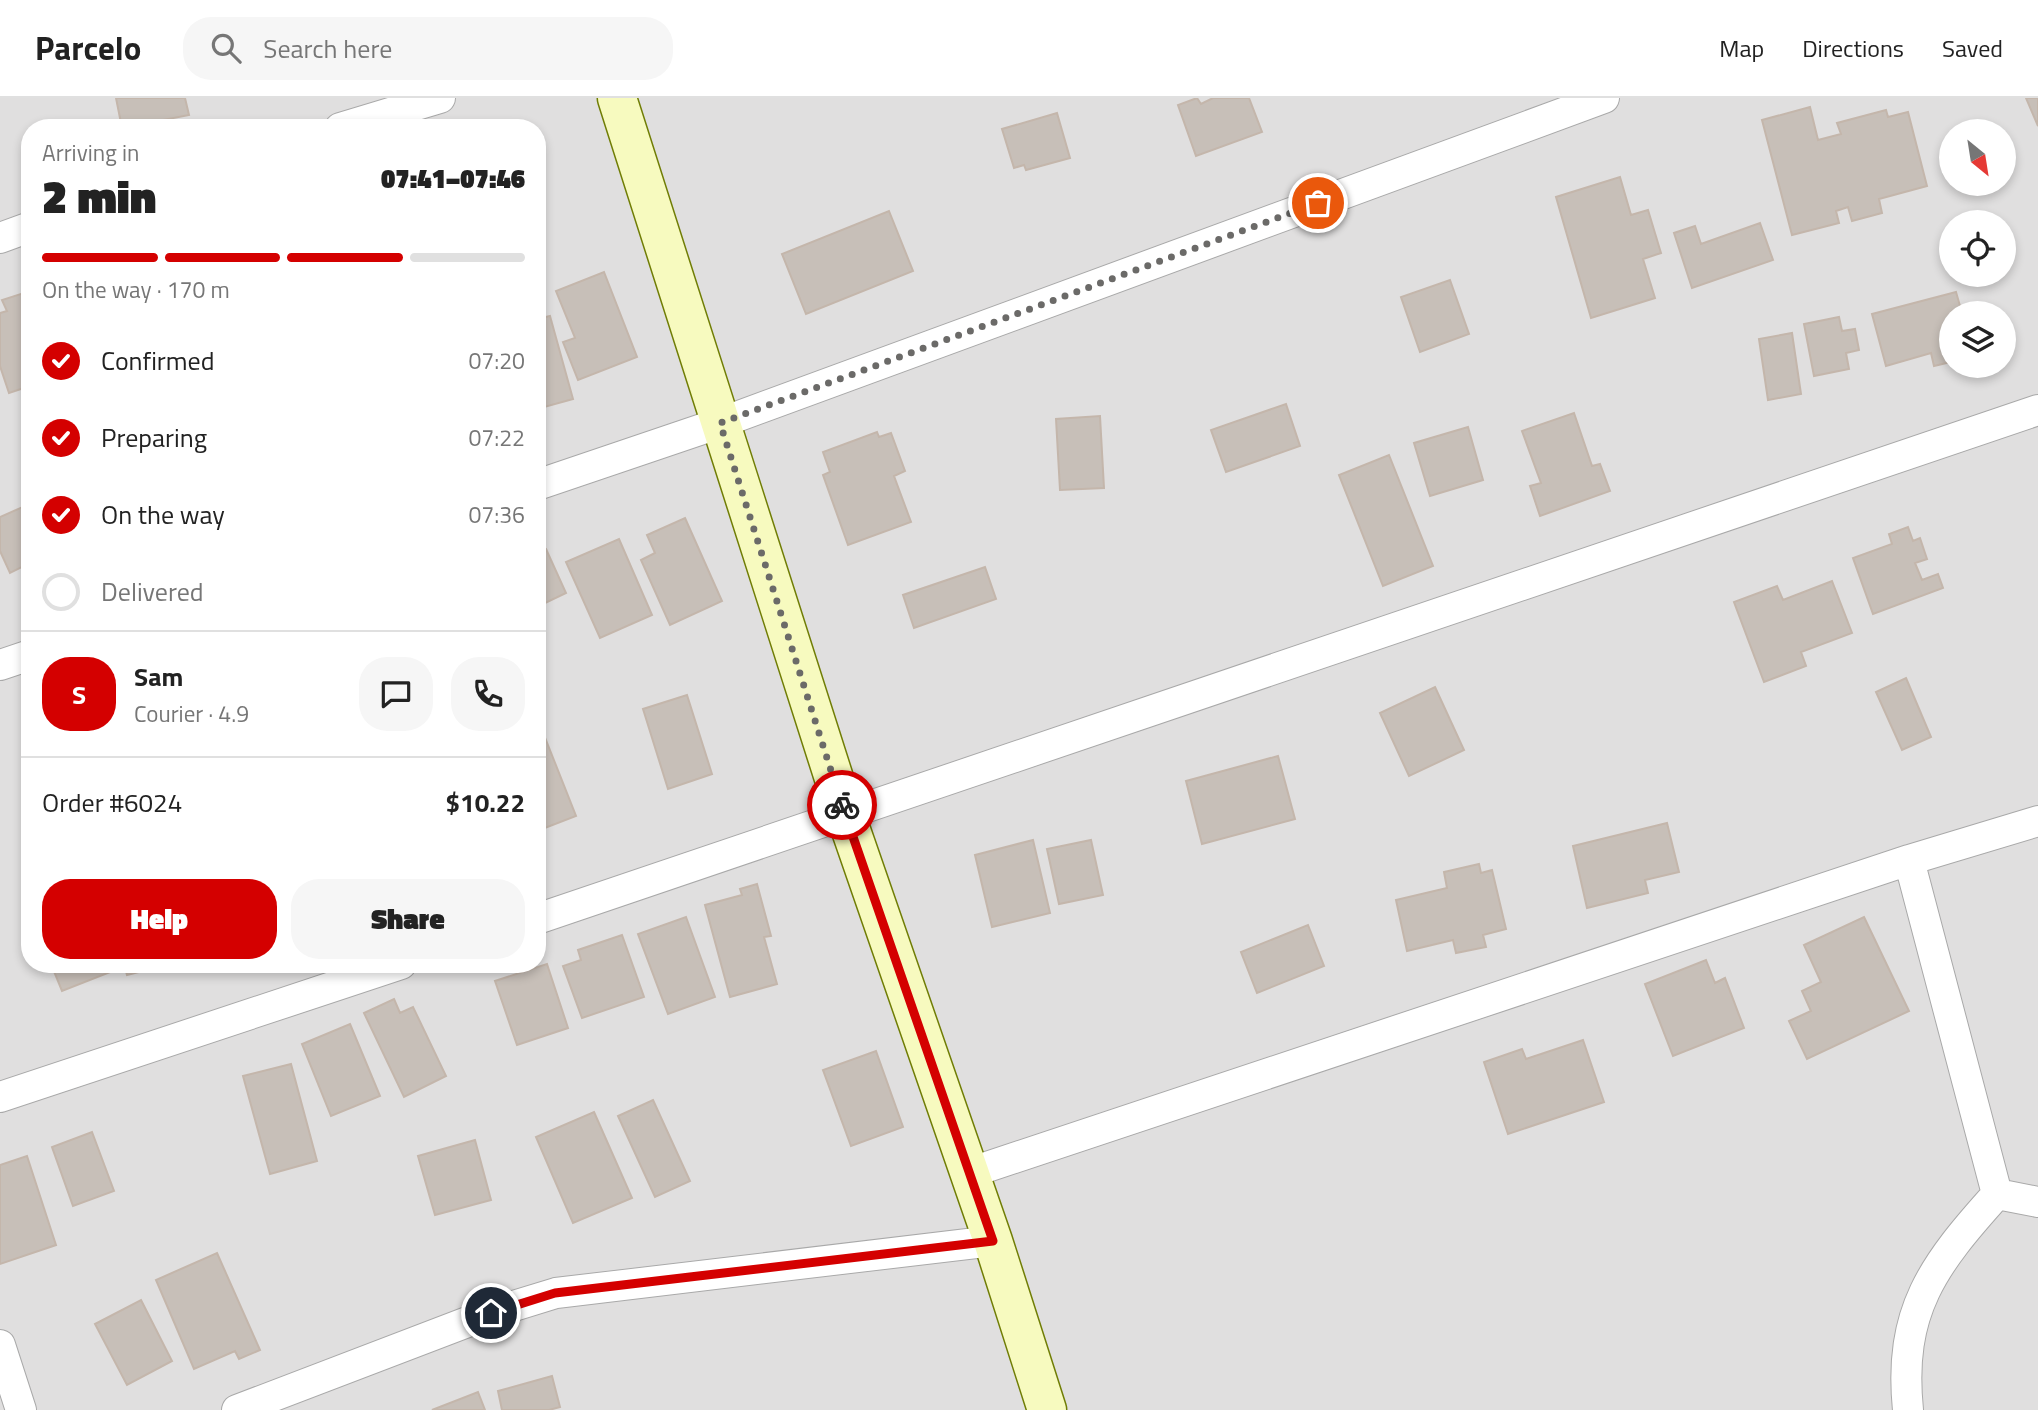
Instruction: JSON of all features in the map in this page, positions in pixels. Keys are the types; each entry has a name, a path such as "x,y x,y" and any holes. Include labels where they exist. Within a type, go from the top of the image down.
{"street":[{"path":"370,119 440,98"},
{"path":"617,98 846,816 993,1241 1047,1410"},
{"path":"546,482 720,423 1605,98"},
{"path":"0,237 21,231"},
{"path":"546,916 2038,410"},
{"path":"0,665 21,658"},
{"path":"969,1173 1909,860 2038,821"},
{"path":"1909,860 1997,1194"},
{"path":"0,1097 374,973"},
{"path":"1997,1194 2038,1202"},
{"path":"1908,1410 1907,1338 1916,1305 1962,1232 1997,1194"},
{"path":"237,1410 491,1313 555,1293 993,1241"},
{"path":"0,1345 21,1410"}],"shaded area":[{"path":"0,98 2038,98 2038,1410 0,1410"}],"building":[{"path":"116,98 185,98 189,115 168,119 120,119"},
{"path":"1197,98 1201,104 1213,98 1249,98 1262,132 1196,156 1178,105"},
{"path":"2026,98 2038,98 2038,126"},
{"path":"1810,107 1818,140 1841,134 1837,123 1886,110 1888,117 1908,112 1927,186 1879,199 1882,213 1852,221 1848,207 1836,211 1839,223 1792,235 1762,120"},
{"path":"1057,113 1070,158 1026,170 1024,165 1014,168 1002,129"},
{"path":"1620,177 1631,215 1648,210 1661,253 1643,259 1655,298 1591,318 1556,197"},
{"path":"889,211 913,271 806,314 782,254"},
{"path":"1760,223 1773,260 1692,288 1674,233 1695,226 1701,244"},
{"path":"604,272 637,357 578,380 563,342 575,338 556,291"},
{"path":"1450,280 1469,334 1420,352 1401,297"},
{"path":"1956,292 1959,301 1939,301 1939,365 1934,366 1931,353 1886,366 1872,314"},
{"path":"21,294 21,389 9,393 0,366 0,313 7,311 2,300"},
{"path":"550,316 573,399 546,406 546,317"},
{"path":"1839,317 1842,331 1855,329 1859,350 1846,353 1849,369 1814,376 1804,324"},
{"path":"1792,333 1801,394 1768,400 1759,339"},
{"path":"1286,404 1300,446 1226,472 1211,430"},
{"path":"1574,413 1592,466 1600,464 1610,491 1540,516 1530,486 1541,483 1522,431"},
{"path":"1100,416 1104,488 1060,490 1056,419"},
{"path":"1468,427 1483,480 1430,496 1414,443"},
{"path":"877,432 879,437 891,433 905,471 894,476 911,522 848,545 823,475 830,472 823,452"},
{"path":"1389,455 1433,566 1383,586 1339,475"},
{"path":"21,508 21,568 10,573 0,551 0,517"},
{"path":"685,518 722,601 670,625 641,560 655,553 647,535"},
{"path":"1908,527 1913,541 1920,538 1927,559 1915,563 1922,580 1938,574 1943,588 1873,614 1853,558 1892,544 1889,534"},
{"path":"619,539 652,615 600,638 566,562"},
{"path":"546,549 566,593 546,603"},
{"path":"985,567 996,599 914,628 903,595"},
{"path":"1832,581 1852,633 1801,652 1806,666 1764,682 1734,602 1777,586 1783,600"},
{"path":"1906,678 1931,737 1902,750 1876,692"},
{"path":"1435,687 1464,750 1409,776 1380,713"},
{"path":"687,695 712,774 668,789 643,709"},
{"path":"546,740 576,816 546,828"},
{"path":"1278,756 1295,819 1202,844 1186,781"},
{"path":"1667,823 1679,872 1645,880 1648,893 1587,908 1573,846"},
{"path":"1033,840 1050,913 992,927 975,855"},
{"path":"1091,840 1103,895 1059,904 1047,849"},
{"path":"1479,864 1481,873 1492,870 1506,929 1483,935 1486,947 1456,953 1453,940 1407,951 1396,900 1447,888 1444,872"},
{"path":"757,884 771,936 764,937 777,984 730,997 705,905 742,895 740,889"},
{"path":"686,917 715,997 668,1014 638,934"},
{"path":"1864,917 1909,1011 1807,1059 1789,1021 1811,1011 1802,991 1821,982 1804,945"},
{"path":"1308,925 1324,966 1257,993 1241,952"},
{"path":"622,935 644,997 582,1018 563,966 581,960 578,950"},
{"path":"1706,960 1715,983 1725,978 1744,1028 1673,1056 1645,984"},
{"path":"546,964 568,1028 517,1045 495,981 519,973 546,973"},
{"path":"55,973 108,973 62,991"},
{"path":"394,999 400,1013 413,1007 446,1076 404,1097 364,1013"},
{"path":"350,1024 380,1096 331,1116 302,1044"},
{"path":"1583,1040 1604,1102 1508,1134 1484,1062 1522,1049 1526,1059"},
{"path":"876,1051 903,1127 851,1146 823,1070"},
{"path":"291,1064 317,1161 270,1174 243,1076"},
{"path":"653,1100 690,1181 655,1197 618,1116"},
{"path":"594,1112 632,1198 573,1223 536,1137"},
{"path":"92,1132 114,1191 73,1206 52,1147"},
{"path":"475,1140 491,1200 435,1215 418,1156"},
{"path":"27,1156 56,1245 0,1264 0,1165"},
{"path":"217,1253 260,1350 239,1359 235,1351 194,1369 156,1280"},
{"path":"141,1300 172,1361 127,1385 95,1324"},
{"path":"552,1376 560,1407 549,1410 502,1410 498,1391"},
{"path":"478,1392 485,1410 432,1410"}],"way so far":[{"path":"842,805 720,423 1318,203"}],"route":[{"path":"491,1313 555,1293 993,1241 842,805"}]}
